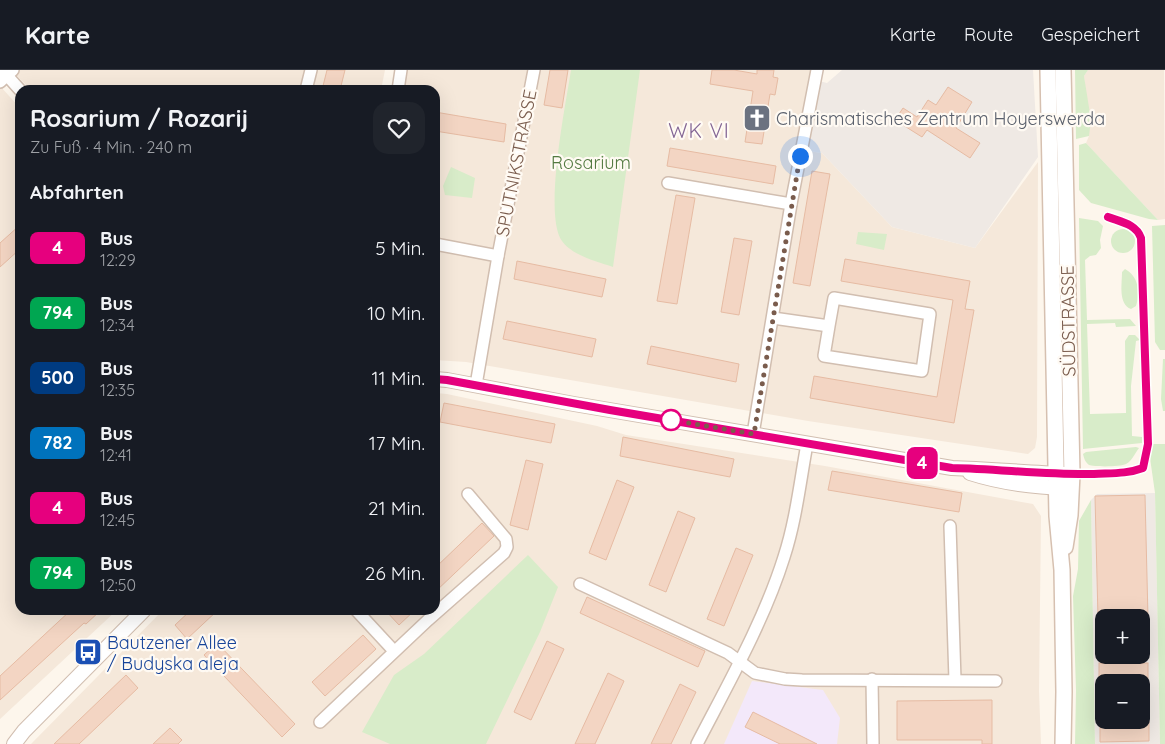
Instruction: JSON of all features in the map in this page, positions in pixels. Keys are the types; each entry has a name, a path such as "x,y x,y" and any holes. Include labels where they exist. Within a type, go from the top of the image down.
{"main road":[{"name":"SÜDSTRASSE","path":"1048,70 1056,481 1062,570 1063,744"},
{"name":"SÜDSTRASSE","path":"1062,70 1072,481 1062,570"}],"street":[{"path":"307,85 311,70"},
{"path":"399,85 401,70"},
{"name":"SPUTNIKSTRASSE","path":"476,385 498,256 534,70"},
{"path":"754,434 816,70"},
{"path":"5,74 15,85"},
{"path":"668,183 792,204"},
{"name":"SPUTNIKSTRASSE","path":"440,245 498,256"},
{"path":"834,298 930,314 922,371 824,356 829,326 834,298"},
{"path":"773,318 829,326"},
{"path":"440,379 952,468 994,469 1039,474 1056,481 1072,481"},
{"path":"697,744 740,661 784,558 793,523 807,444"},
{"path":"440,610 504,553 507,547 503,534 468,494"},
{"path":"950,526 955,680"},
{"path":"580,584 728,654 755,673 785,679 996,681"},
{"path":"5,744 24,730 139,615"},
{"path":"361,615 394,651"},
{"path":"320,722 434,615"},
{"path":"872,679 873,744"},
{"path":"14,744 24,730"}],"shaded area":[{"path":"11,70 385,70 382,85 26,85"},
{"path":"401,70 817,70 802,150 822,153 892,227 975,248 1038,162 1037,437 1035,448 1028,454 808,421 466,362 440,360 440,85 399,85"},
{"path":"842,70 1033,70 1038,157 975,248 892,227 822,153 802,150 815,80 827,83"},
{"path":"1088,70 1164,70 1165,219 1158,220 1086,143 1089,136 1084,76"},
{"path":"0,86 15,102 15,615 112,615 0,719"},
{"path":"440,393 597,426 626,435 825,466 1033,504 1041,516 1039,691 1041,744 31,744 158,615 440,615"},
{"path":"1155,493 1160,744 1095,744 1091,500 1097,494"},
{"path":"752,681 823,690 840,718 837,744 724,744"}],"green space":[{"name":"Rosarium","path":"571,70 640,70 613,267 572,251 562,241 557,228 555,184"},
{"path":"1075,70 1088,70 1084,76 1091,120 1089,136 1076,139"},
{"path":"1086,143 1158,220 1091,203 1079,190 1079,145"},
{"path":"451,167 475,178 472,198 445,195 443,186"},
{"path":"1079,218 1098,221 1103,226 1100,240 1101,248 1096,255 1090,256 1085,260 1087,320 1130,319 1136,326 1116,327 1115,323 1087,324 1090,414 1126,413 1125,341 1129,335 1135,335 1140,340 1136,341 1131,386 1132,436 1142,437 1142,443 1083,449"},
{"path":"1165,225 1165,350 1160,350 1155,342 1152,226"},
{"path":"1123,229 1128,230 1134,236 1134,246 1128,252 1123,253 1118,252 1112,246 1111,241 1112,236 1118,230"},
{"path":"858,232 887,234 884,250 856,244"},
{"path":"1125,269 1136,280 1138,290 1136,306 1131,309 1124,303 1122,298 1122,272"},
{"path":"1163,359 1165,359 1165,411 1163,411 1161,399"},
{"path":"1148,444 1165,444 1165,744 1160,744 1155,493"},
{"path":"1139,448 1130,461 1119,466 1089,465 1083,454 1086,452"},
{"path":"1091,500 1095,744 1075,744 1076,690 1073,596 1078,569 1079,521"},
{"path":"528,555 558,587 540,632 486,744 390,744 362,732 394,675 424,654"}],"building":[{"path":"327,70 345,70 341,85 323,85"},
{"path":"550,70 568,70 562,108 544,105"},
{"name":"Charismatisches Zentrum Hoyerswerda","path":"712,70 734,70 757,74 757,70 774,70 773,77 778,78 775,95 770,94 762,144 745,142 753,91 710,84"},
{"path":"948,87 972,102 956,128 980,143 970,158 927,130 922,137 895,120 903,108 917,117 928,100 936,105"},
{"path":"440,113 506,124 504,142 440,132"},
{"path":"670,148 776,166 773,184 667,166"},
{"path":"812,171 830,174 810,286 793,283"},
{"path":"676,195 695,198 677,304 657,301"},
{"path":"15,230 15,254 0,267 0,243"},
{"path":"734,238 752,241 739,315 721,312"},
{"path":"845,259 970,281 965,309 974,310 954,423 810,398 814,376 937,397 953,300 841,281"},
{"path":"517,261 606,279 602,297 514,279"},
{"path":"507,321 596,339 592,357 503,339"},
{"path":"651,346 739,364 736,382 647,364"},
{"path":"444,403 555,424 551,443 440,422"},
{"path":"623,437 734,459 730,477 620,456"},
{"path":"526,460 543,464 528,530 510,525"},
{"path":"832,471 962,493 959,512 828,490"},
{"path":"617,480 634,487 606,560 589,553"},
{"path":"1145,495 1148,609 1098,609 1095,496"},
{"path":"678,511 695,518 666,592 649,585"},
{"path":"482,523 494,536 440,587 440,563"},
{"path":"736,548 753,555 724,626 707,619"},
{"path":"587,597 705,651 698,667 580,613"},
{"path":"66,615 96,615 86,624 84,623 0,700 0,676"},
{"path":"186,615 213,615 187,639 175,625"},
{"path":"390,615 410,615 399,625"},
{"path":"363,635 376,649 325,696 312,682"},
{"path":"547,641 564,649 531,720 514,712"},
{"path":"217,643 295,724 282,737 204,655"},
{"path":"1099,664 1148,664 1148,674 1099,674"},
{"path":"608,673 624,681 595,744 575,744"},
{"path":"126,675 138,688 79,744 54,744"},
{"path":"680,684 696,692 671,744 651,744"},
{"path":"992,700 992,744 982,744 982,740 897,740 897,701"},
{"path":"753,712 817,744 780,744 745,727"},
{"path":"170,728 182,740 178,744 153,744"},
{"path":"1100,729 1149,729 1149,741 1100,742"}],"bus line":[{"name":"4","path":"440,379 952,468 994,469 1039,474 1125,473 1134,471 1143,468 1148,444 1141,238 1139,231 1133,226 1108,217"}],"place":[{"name":"Charismatisches Zentrum Hoyerswerda","path":"757,118"},
{"name":"Bautzener Allee / Budyska aleja","path":"88,652"}],"district":[{"name":"WK VI","path":"699,130"}],"route":[{"path":"671,420 754,434 800,156"}]}
